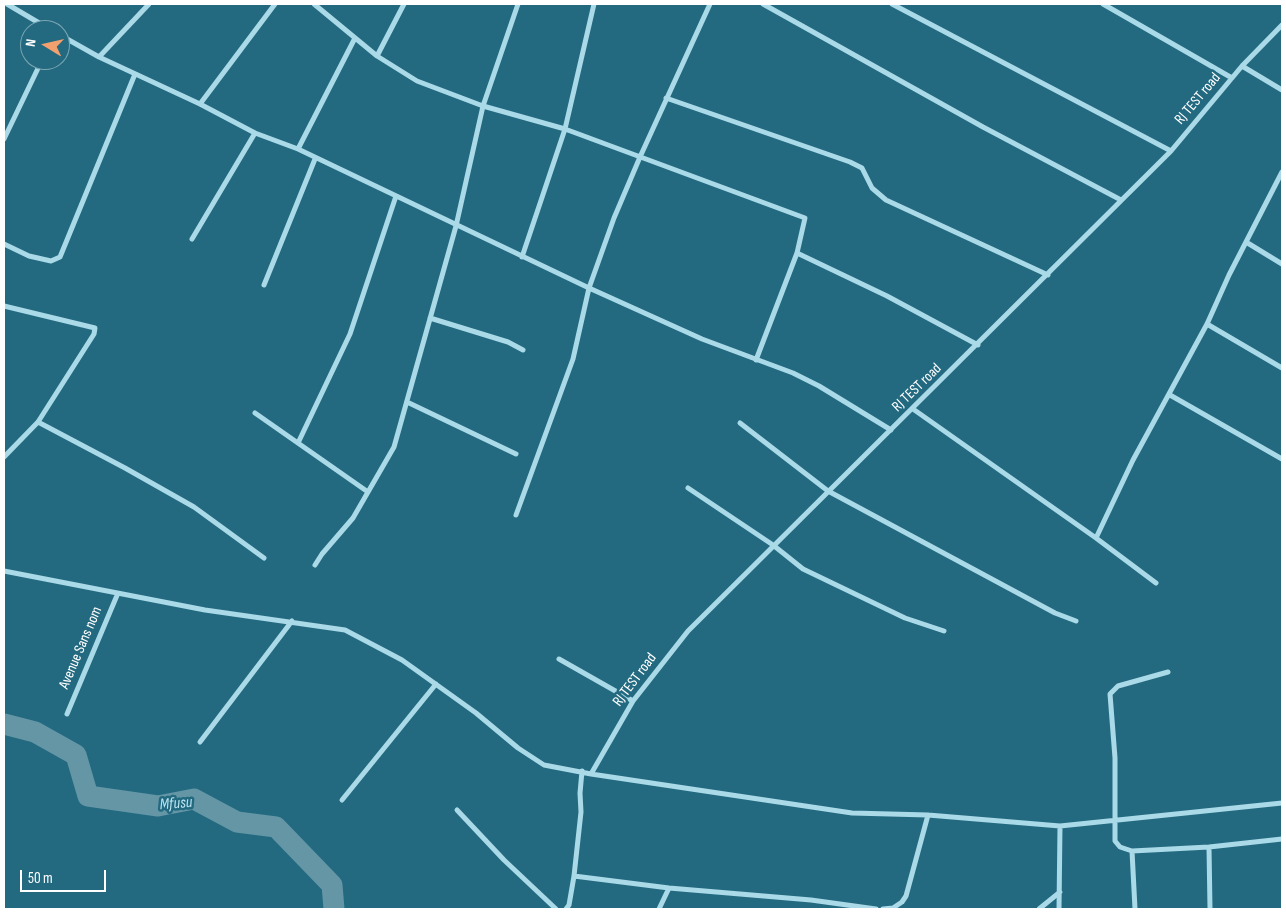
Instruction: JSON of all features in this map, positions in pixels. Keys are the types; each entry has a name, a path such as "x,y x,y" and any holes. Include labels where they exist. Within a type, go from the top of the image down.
{"street":[{"path":"7,4 34,20"},
{"path":"99,57 149,4"},
{"path":"200,104 275,4"},
{"path":"314,4 377,56 417,81 483,106 564,129 800,214 806,221 797,253 756,360"},
{"path":"377,56 404,4"},
{"path":"315,566 322,554 353,518 394,447 456,226 483,106 518,4"},
{"path":"522,257 564,129 594,4"},
{"path":"516,516 573,359 589,288 614,218 666,98 710,4"},
{"path":"763,4 983,127 1121,200"},
{"path":"892,4 1171,151"},
{"path":"1103,4 1232,78"},
{"name":"RJ TEST road","path":"591,774 633,701 688,632 773,544 978,345 1171,151 1242,66 1282,25"},
{"path":"298,150 355,38"},
{"path":"70,41 99,57 200,104 255,133 298,150 589,288 756,360 793,373 819,386 891,430"},
{"path":"1242,66 1282,90"},
{"path":"4,139 37,70"},
{"path":"4,244 30,256 51,261 60,257 135,74"},
{"path":"666,98 850,162 862,168 872,188 886,200 1048,275"},
{"path":"192,239 255,133"},
{"path":"264,286 315,159"},
{"path":"1096,538 1133,460 1170,395 1207,324 1246,242 1282,175"},
{"path":"298,443 350,334 396,196"},
{"path":"1246,242 1282,264"},
{"path":"797,253 887,296 978,345"},
{"path":"4,306 95,328 94,334 38,422 4,457"},
{"path":"430,318 508,342 523,350"},
{"path":"1207,324 1282,368"},
{"path":"1170,395 1282,459"},
{"path":"407,402 516,454"},
{"path":"913,409 1096,538 1156,583"},
{"path":"255,413 368,492"},
{"path":"38,422 194,507 264,558"},
{"path":"740,423 828,491 1055,613 1076,621"},
{"path":"688,488 773,544 811,573 905,618 944,631"},
{"path":"4,571 206,610 345,630 402,660 476,713 518,748 544,765 591,774 826,810 928,815 1060,826 1282,803"},
{"name":"Avenue Sans nom","path":"67,714 118,592"},
{"path":"200,742 292,621"},
{"path":"559,659 633,701"},
{"path":"1168,672 1118,686 1110,694 1115,758 1115,841 1120,847 1132,851 1209,847 1282,839"},
{"path":"342,800 436,684"},
{"path":"566,909 569,905 574,876 581,812 582,771"},
{"path":"457,810 504,860 556,909"},
{"path":"883,909 893,908 902,902 906,896 928,815"},
{"path":"1058,909 1060,892 1060,826"},
{"path":"1209,847 1210,909"},
{"path":"1132,851 1135,909"},
{"path":"574,876 669,888 811,900 876,909"},
{"path":"659,909 669,888"},
{"path":"1039,909 1060,892"}],"waterway":[{"name":"Mfusu","path":"4,724 35,732 76,755 88,796 158,806 194,799 237,822 276,827 332,885 334,909"}]}
